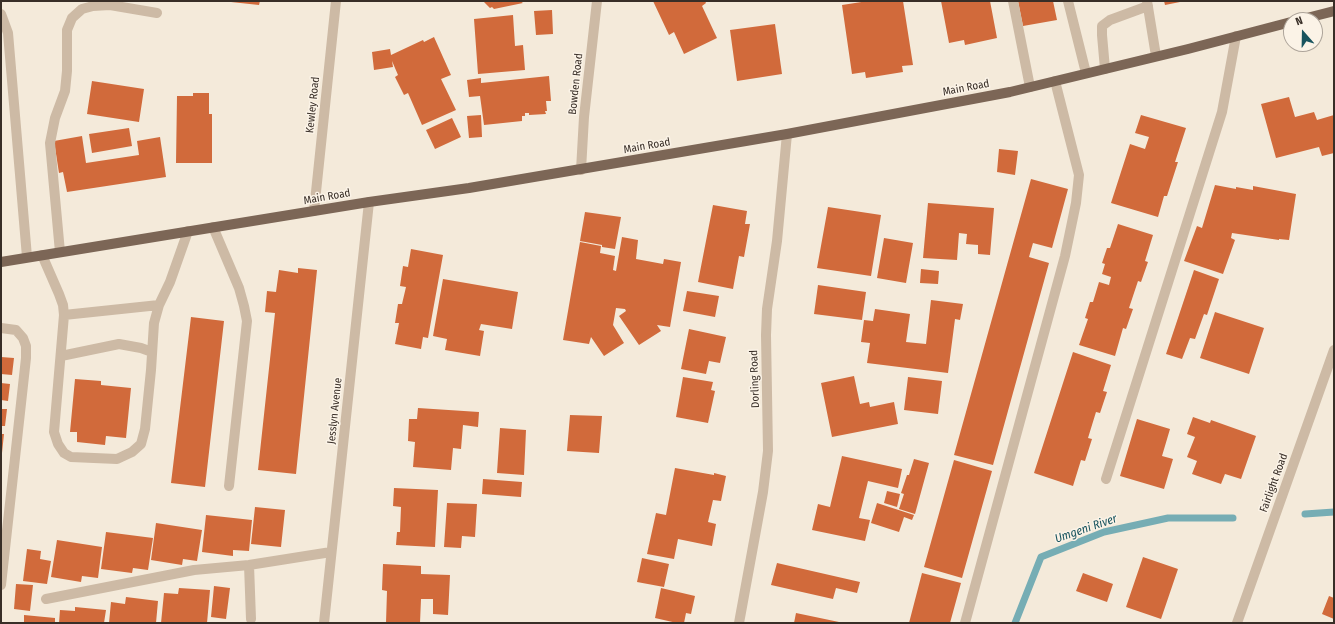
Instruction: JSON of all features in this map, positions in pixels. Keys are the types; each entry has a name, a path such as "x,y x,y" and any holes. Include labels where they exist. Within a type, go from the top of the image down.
{"main road":[{"path":"1323,14 1334,11"},
{"name":"Main Road","path":"1,262 370,202 580,170 787,134 1010,92 1283,24"}],"street":[{"name":"Kewley Road","path":"314,211 336,1"},
{"name":"Bowden Road","path":"580,170 584,117 597,1"},
{"path":"1013,1 1030,87"},
{"path":"1068,1 1086,74"},
{"path":"1105,69 1102,26 1110,20 1147,3 1156,56"},
{"path":"60,252 50,143 55,118 65,91 67,71 67,30 72,18 82,9 93,6 110,5 157,13"},
{"path":"1,14 8,33 27,257"},
{"path":"1106,479 1222,112 1236,36"},
{"path":"965,623 1065,256 1076,203 1080,175 1055,81"},
{"name":"Dorling Road","path":"739,623 764,492 768,451 767,309 777,241 787,134"},
{"name":"Jesslyn Avenue","path":"324,623 370,202"},
{"path":"213,227 239,288 247,321 229,486"},
{"path":"42,255 59,294 63,305 64,314 54,432 58,444 64,453 71,457 117,459 132,452 141,444 145,429 154,323 159,305 173,275 188,231"},
{"path":"64,314 159,305"},
{"path":"1,328 16,330 23,338 26,346 26,358 1,585"},
{"path":"60,356 119,344 141,348 152,352"},
{"name":"Fairlight Road","path":"1237,623 1334,350"},
{"path":"46,599 194,570 331,552"},
{"path":"248,564 251,619"}],"building":[{"path":"231,1 260,1 259,5"},
{"path":"483,1 520,1 523,3 494,9 492,7 490,8"},
{"path":"653,1 705,1 706,3 702,6 717,38 684,54 674,32 669,35"},
{"path":"868,1 903,1 913,65 902,66 903,72 866,78 865,72 852,74 842,5"},
{"path":"941,1 990,1 997,38 965,45 964,40 949,43"},
{"path":"1018,1 1053,1 1057,20 1023,26"},
{"path":"1164,1 1180,1 1180,2 1165,5"},
{"path":"552,10 553,34 536,35 534,11"},
{"path":"513,15 515,46 523,45 525,70 478,74 474,19"},
{"path":"775,24 782,74 737,81 730,30"},
{"path":"434,37 451,75 441,79 456,110 422,125 408,93 404,95 395,77 398,75 392,61 393,67 374,70 372,52 390,49 391,55 423,40 424,42"},
{"path":"549,76 551,101 546,101 546,114 529,115 529,113 525,113 525,116 522,116 522,121 484,125 480,96 469,97 467,80 481,78 481,83"},
{"path":"92,81 144,89 139,122 87,114"},
{"path":"193,93 209,93 209,114 212,114 212,163 176,163 177,96 193,96"},
{"path":"1289,97 1295,117 1314,112 1317,120 1334,115 1334,153 1322,156 1319,147 1276,158 1261,104"},
{"path":"481,115 482,137 469,138 467,116"},
{"path":"1141,115 1186,128 1175,162 1178,162 1167,196 1164,196 1158,217 1111,203 1130,144 1145,149 1149,137 1135,133"},
{"path":"452,118 461,137 435,149 426,130"},
{"path":"129,128 132,146 92,153 89,134"},
{"path":"82,136 86,163 139,155 137,141 160,137 166,177 67,192 63,172 59,173 54,141"},
{"path":"999,149 1018,151 1015,175 997,172"},
{"path":"1031,179 1068,189 1052,248 1033,243 1029,257 1049,263 993,465 954,455"},
{"path":"1215,185 1236,189 1236,187 1253,190 1253,186 1296,194 1289,240 1279,240 1232,233 1231,238 1235,240 1223,274 1184,261 1197,226 1202,228"},
{"path":"928,203 994,208 990,255 978,254 978,245 966,244 967,234 959,233 957,260 923,258"},
{"path":"713,205 747,211 745,224 750,224 744,257 739,256 733,289 698,282"},
{"path":"828,207 881,215 871,276 817,268"},
{"path":"585,212 621,217 615,249 580,241"},
{"path":"1118,224 1153,235 1145,261 1148,262 1141,282 1138,281 1129,308 1133,309 1126,329 1123,328 1115,356 1079,345 1088,319 1085,318 1090,302 1093,302 1099,282 1109,285 1111,277 1102,274 1105,264 1102,263 1107,248 1110,248"},
{"path":"622,237 638,240 636,259 663,264 664,259 681,262 670,327 657,325 661,331 639,345 619,316 626,311 625,309 616,308 613,325 624,343 604,356 591,337 589,344 563,340 580,242 601,246 600,253 615,256 613,270 616,271"},
{"path":"884,238 913,243 906,283 877,278"},
{"path":"411,249 443,255 428,338 423,337 421,349 395,344 399,323 395,323 398,304 402,304 406,287 400,286 403,266 408,267"},
{"path":"298,268 317,270 296,474 258,470 275,313 265,312 267,291 276,292 279,270 298,273"},
{"path":"921,269 939,271 938,284 920,283"},
{"path":"1194,270 1219,279 1207,315 1204,314 1195,339 1190,338 1182,359 1166,354"},
{"path":"443,279 518,292 512,329 481,324 479,330 484,331 480,356 445,350 447,339 433,336"},
{"path":"818,285 866,292 862,320 814,314"},
{"path":"687,291 719,296 715,317 683,311"},
{"path":"931,300 963,304 960,320 955,319 948,373 867,363 870,343 861,342 864,320 873,321 875,309 910,314 906,342 926,344"},
{"path":"1215,312 1264,328 1249,374 1200,358"},
{"path":"191,317 224,321 205,487 171,483"},
{"path":"689,329 726,337 720,363 709,361 706,374 681,369"},
{"path":"1073,352 1111,365 1103,391 1107,392 1100,413 1096,412 1088,438 1092,439 1085,461 1081,460 1073,486 1034,473"},
{"path":"1,357 14,358 12,375 1,374"},
{"path":"854,376 860,404 869,402 870,407 894,402 898,424 832,437 821,383"},
{"path":"683,377 713,382 711,390 715,391 708,423 676,417"},
{"path":"908,377 942,381 938,414 904,410"},
{"path":"75,379 101,381 101,385 131,388 126,438 106,436 105,445 77,442 77,432 70,432"},
{"path":"1,383 10,384 8,401 1,400"},
{"path":"418,408 479,412 478,427 463,425 461,449 453,448 451,470 413,467 415,442 408,441 409,419 417,419"},
{"path":"1,409 7,409 5,426 1,426"},
{"path":"570,415 602,416 599,453 567,451"},
{"path":"1193,417 1210,423 1211,420 1256,436 1241,479 1225,474 1221,484 1192,474 1197,461 1187,457 1195,437 1187,434"},
{"path":"1137,419 1170,429 1162,456 1173,459 1164,489 1120,476"},
{"path":"500,428 526,430 524,475 497,473"},
{"path":"1,434 4,434 2,453 1,453"},
{"path":"842,456 902,469 898,488 868,481 859,518 870,520 865,541 812,530 818,504 830,507"},
{"path":"914,459 929,463 915,514 899,509 904,494 901,493"},
{"path":"954,460 992,471 962,578 924,567"},
{"path":"675,468 726,476 721,501 713,500 708,522 716,524 712,546 678,539 674,559 647,554 656,513 666,515"},
{"path":"483,479 522,482 521,497 482,494"},
{"path":"394,488 438,490 435,547 396,545 397,532 400,532 401,507 393,506"},
{"path":"887,491 900,494 897,507 884,503"},
{"path":"447,503 477,504 475,537 462,536 461,548 444,547"},
{"path":"877,503 914,515 912,520 904,517 899,532 871,523"},
{"path":"255,507 285,510 281,547 251,544"},
{"path":"206,515 252,520 249,551 233,550 233,556 202,552"},
{"path":"156,523 202,530 197,561 183,559 182,565 151,560"},
{"path":"106,532 153,538 148,570 133,568 132,573 101,569"},
{"path":"57,540 102,547 98,578 82,576 81,582 51,577"},
{"path":"27,549 41,551 40,559 51,561 47,584 23,581"},
{"path":"1143,557 1178,569 1161,619 1126,607"},
{"path":"642,558 669,564 664,587 637,582"},
{"path":"777,563 860,582 857,593 836,588 833,599 771,585"},
{"path":"383,564 421,566 421,574 450,575 448,615 433,614 433,599 421,599 420,623 386,623 387,591 382,590"},
{"path":"922,573 961,583 950,623 909,623"},
{"path":"1083,573 1113,584 1107,602 1076,591"},
{"path":"16,584 33,585 30,611 14,609"},
{"path":"214,586 230,588 226,619 211,617"},
{"path":"179,588 210,590 207,623 161,623 164,593 178,594"},
{"path":"661,588 695,596 691,614 686,613 684,623 655,618"},
{"path":"1329,596 1334,598 1334,619 1322,614"},
{"path":"126,597 158,601 156,623 109,623 111,602 125,604"},
{"path":"75,607 106,610 104,623 59,623 60,610 75,611"},
{"path":"796,613 839,622 839,623 794,623"},
{"path":"24,615 55,618 55,623 24,623"}],"waterway":[{"name":"Umgeni River","path":"1305,514 1334,512"},
{"name":"Umgeni River","path":"1015,623 1041,557 1104,532 1168,518 1233,518"}]}
